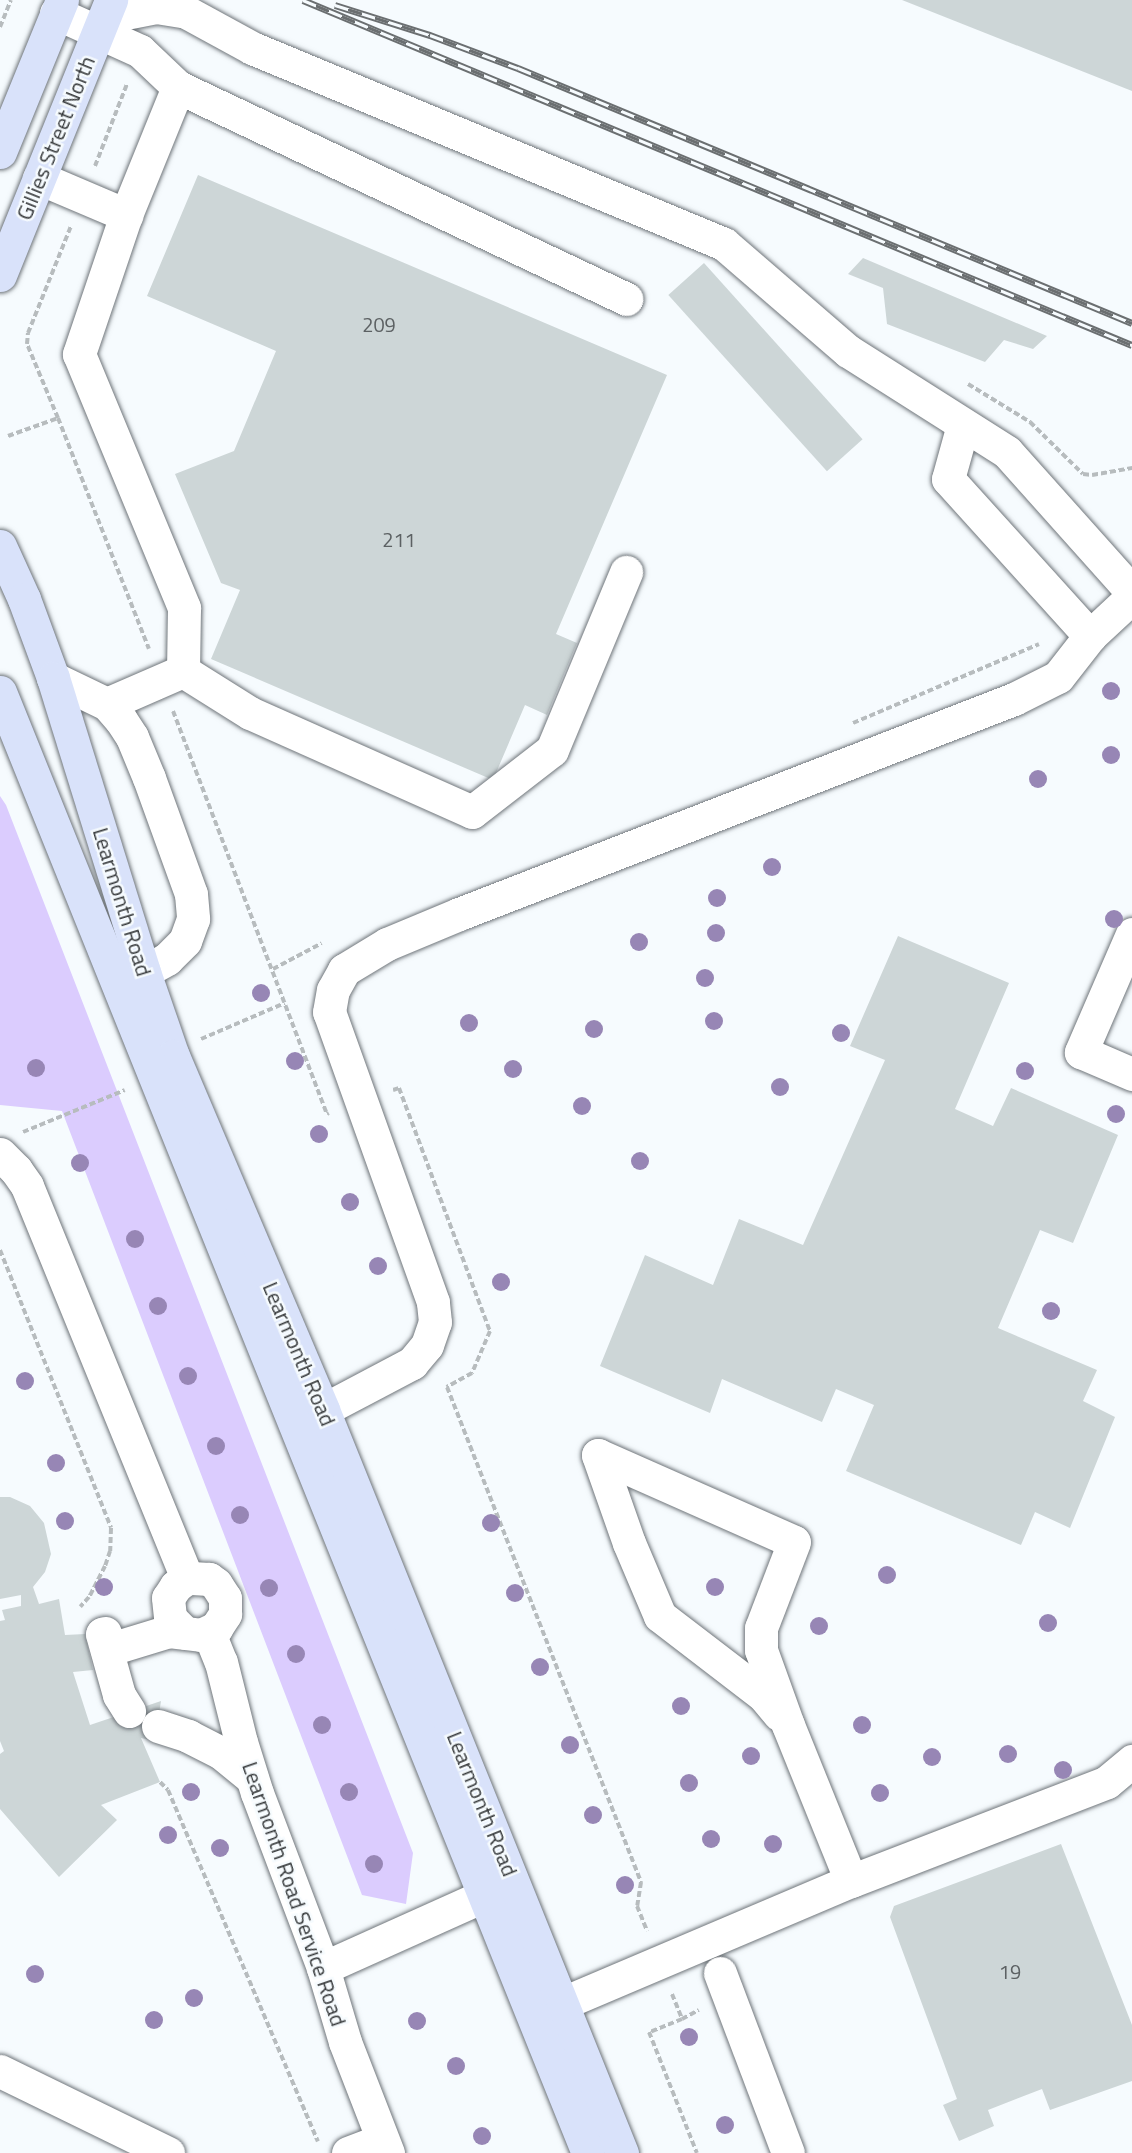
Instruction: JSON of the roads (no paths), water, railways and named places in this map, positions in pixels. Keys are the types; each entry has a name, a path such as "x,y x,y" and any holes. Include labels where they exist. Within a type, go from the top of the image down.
{"main road":[{"name":"Gillies Street North","path":"0,152 59,7"},
{"name":"Gillies Street North","path":"0,275 105,16"},
{"name":"Learmonth Road","path":"0,546 24,599 53,678 144,972 173,1056 309,1417 483,1896 588,2153"},
{"name":"Learmonth Road","path":"1,697 309,1417 513,1883 622,2153"},
{"path":"483,1896 513,1883"},
{"path":"533,2014 563,2003"}],"lane":[{"path":"59,7 105,16 145,8 166,8 186,12 252,48 724,244 848,351 1007,452 1132,592"},
{"path":"105,16 178,87 626,299"},
{"path":"178,87 126,215 79,354 184,608 183,671"},
{"path":"39,178 126,215"},
{"path":"963,425 948,479 1090,636"},
{"path":"183,671 250,713 472,812 552,750 626,572"},
{"path":"309,1417 412,1363 427,1345 435,1322 433,1302 329,1012 333,990 344,970 387,944 459,914 1014,699 1058,677 1090,636 1132,597"},
{"path":"106,704 183,671"},
{"path":"53,678 106,704 132,737 181,863 193,905 192,927 180,948 144,972"},
{"path":"1132,934 1081,1052 1132,1074"},
{"path":"0,1154 16,1170 27,1186 178,1588 170,1618 197,1633"},
{"path":"788,1725 763,1695 660,1616 629,1543 598,1455 794,1542 760,1635 761,1650 788,1725 851,1881"},
{"path":"107,1650 169,1631 197,1633 222,1622 226,1606 225,1598 221,1590 209,1579 178,1588 152,1614 102,1634 119,1695 129,1711"},
{"name":"Learmonth Road Service Road","path":"197,1633 221,1662 252,1778 323,1968 345,2042 385,2146"},
{"path":"158,1726 188,1736 220,1752 252,1778"},
{"path":"563,2003 851,1881 1107,1782 1132,1761"},
{"name":"Learmonth Road Service Road","path":"323,1968 483,1896"},
{"path":"720,1973 788,2153"},
{"path":"0,2071 168,2153"},
{"path":"348,2153 385,2146"}],"railway":[{"path":"303,0 1132,345"},
{"path":"335,5 430,35 518,68 1132,323"}]}
